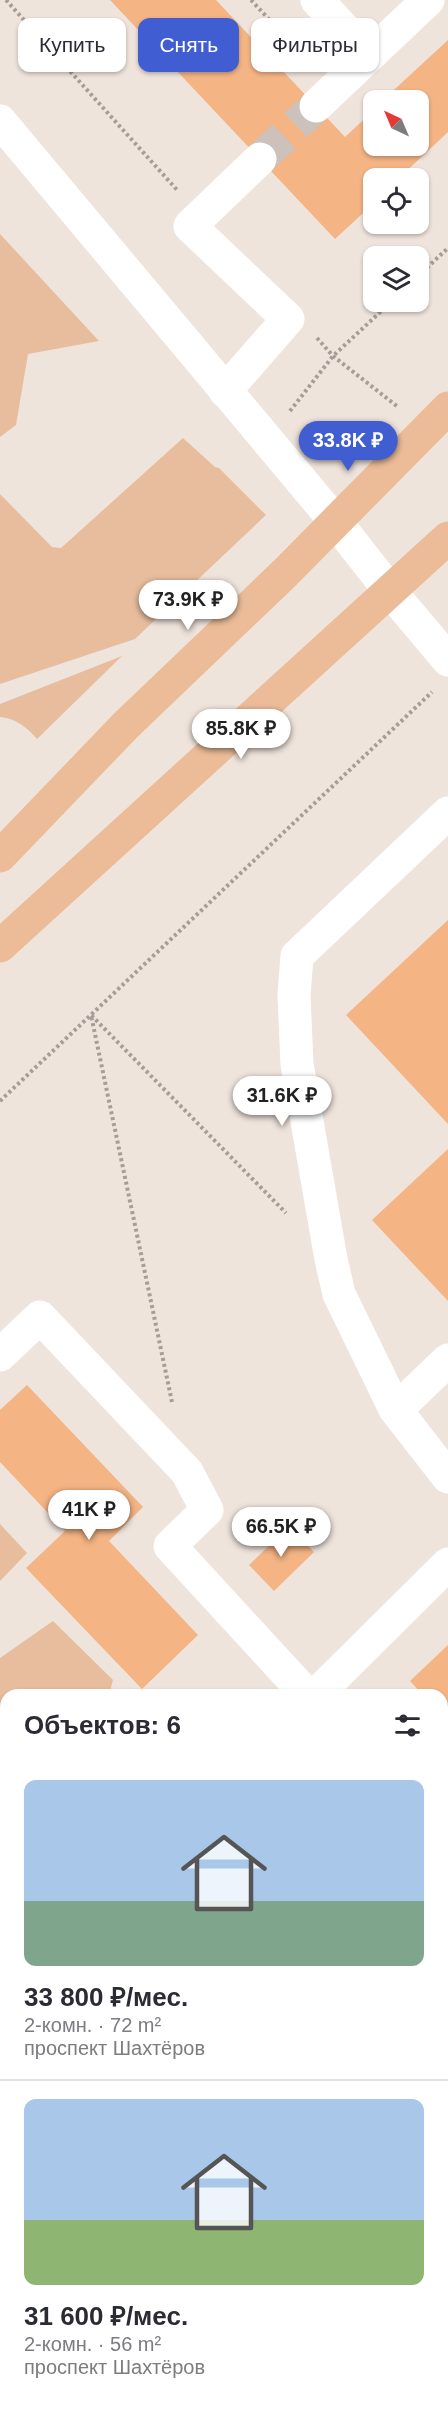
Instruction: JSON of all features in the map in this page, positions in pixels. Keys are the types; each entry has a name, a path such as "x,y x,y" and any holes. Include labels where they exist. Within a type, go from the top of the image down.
{"main road":[{"path":"0,856 126,725 285,573 448,408"},
{"path":"0,946 448,538"}],"street":[{"path":"317,0 334,18"},
{"path":"379,47 428,0"},
{"path":"316,106 352,72"},
{"path":"0,121 335,521 390,591 444,672"},
{"path":"225,391 288,318 190,226 260,159"},
{"path":"448,813 297,956 294,995 297,1064 339,1294 397,1409 448,1477"},
{"path":"0,1355 40,1317 187,1472 207,1510 170,1546 301,1689"},
{"path":"397,1409 448,1360"},
{"path":"322,1689 448,1564"}],"path":[{"path":"251,0 268,18"},
{"path":"429,266 448,248"},
{"path":"267,440 333,356 380,312"},
{"path":"0,1101 444,672"},
{"path":"91,1015 289,1217"},
{"path":"91,1015 175,1413"}],"shaded area":[{"path":"0,234 99,341 28,354 16,425 0,437"},
{"path":"183,438 219,468 266,515 135,639 0,684 0,494 52,547 61,548"},
{"path":"122,656 37,739 21,724 0,717 0,704"},
{"path":"0,1524 27,1553 0,1581"},
{"path":"53,1621 113,1680 111,1689 0,1689 0,1658"}],"building":[{"path":"110,0 216,0 233,18 138,18 138,30"},
{"path":"239,24 251,37 251,72 284,72 345,137 363,120 363,156 422,156 410,168 363,168 363,213 335,239 178,72 239,72"},
{"path":"448,40 448,132 429,150 429,90 394,90"},
{"path":"448,920 448,1124 346,1015"},
{"path":"448,1149 448,1301 372,1220"},
{"path":"27,1385 143,1507 109,1541 198,1635 142,1689 26,1568 65,1531 0,1462 0,1410"},
{"path":"289,1526 314,1552 274,1591 249,1565"},
{"path":"448,1645 448,1689 417,1689 410,1681"}],"tunnel":[{"path":"260,159 316,106"}]}
